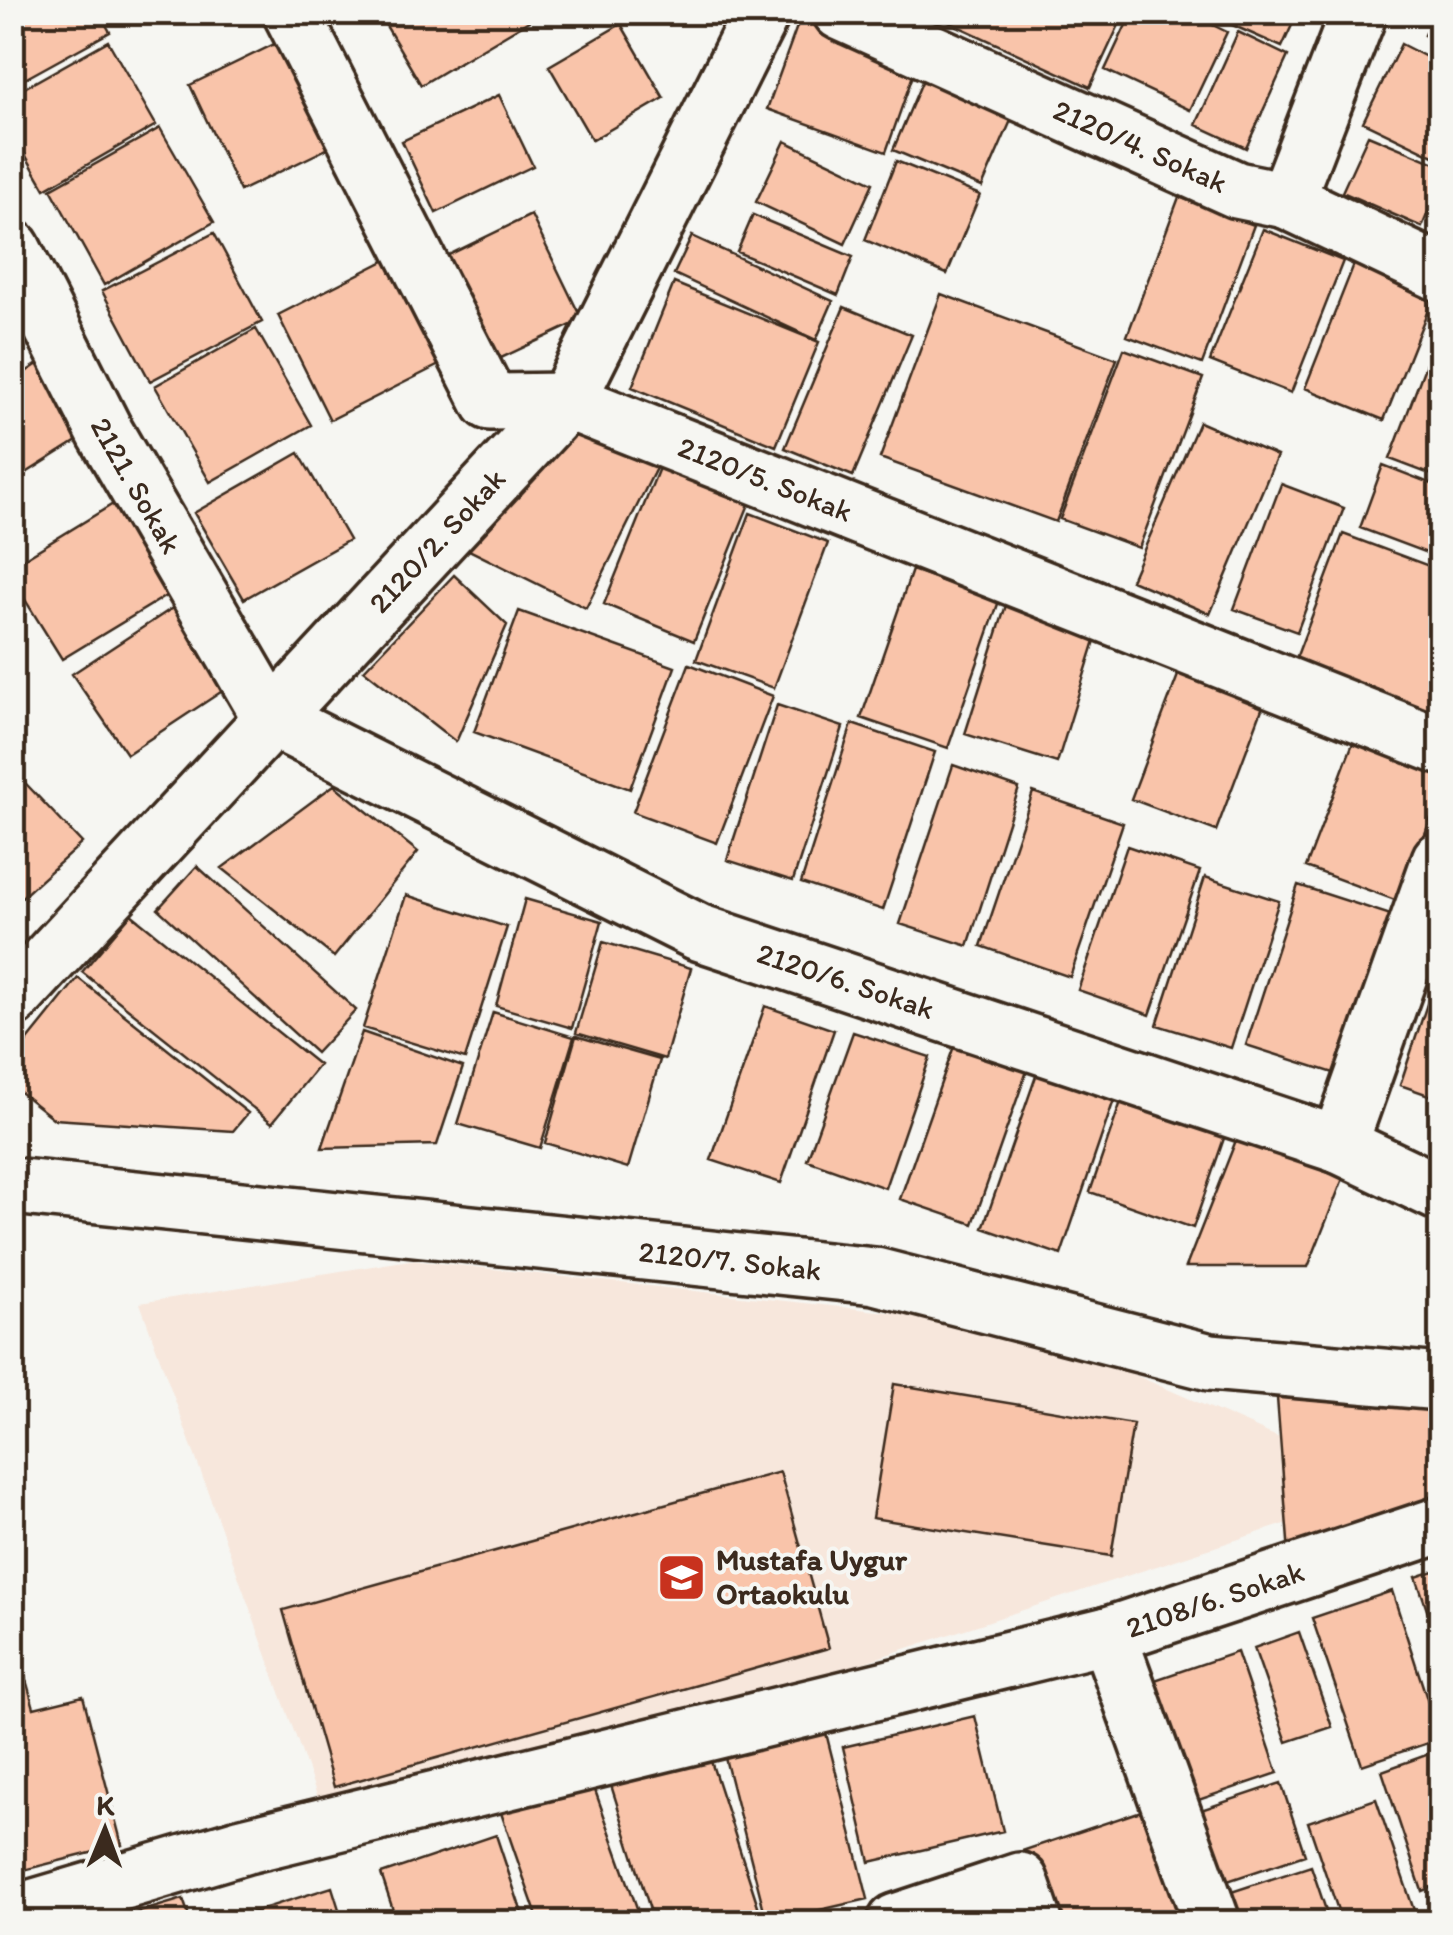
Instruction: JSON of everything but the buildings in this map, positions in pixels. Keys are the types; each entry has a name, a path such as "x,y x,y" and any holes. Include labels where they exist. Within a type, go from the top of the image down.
{"street":[{"name":"2120/5. Sokak","path":"292,12 490,402 567,401 1440,746"},
{"name":"2120/2. Sokak","path":"12,999 567,401 762,12"},
{"name":"2120/4. Sokak","path":"841,12 1238,190 1286,200 1440,273"},
{"path":"1286,200 1358,12"},
{"name":"2121. Sokak","path":"12,248 106,434 270,718"},
{"name":"2120/6. Sokak","path":"270,718 698,932 1339,1145 1440,1192"},
{"path":"1339,1145 1440,860"},
{"name":"2120/7. Sokak","path":"12,1186 875,1276 1210,1362 1440,1382"},
{"name":"2108/6. Sokak","path":"1212,1922 1108,1635 1440,1525"},
{"path":"12,1914 243,1846 1108,1635"},
{"path":"896,1922 1020,1881 1034,1922"}],"shaded area":[{"name":"Mustafa Uygur Ortaokulu","path":"410,1260 1025,1327 1394,1488 853,1666 323,1812 140,1303"}],"place":[{"name":"Mustafa Uygur Ortaokulu","path":"681,1577"}]}
